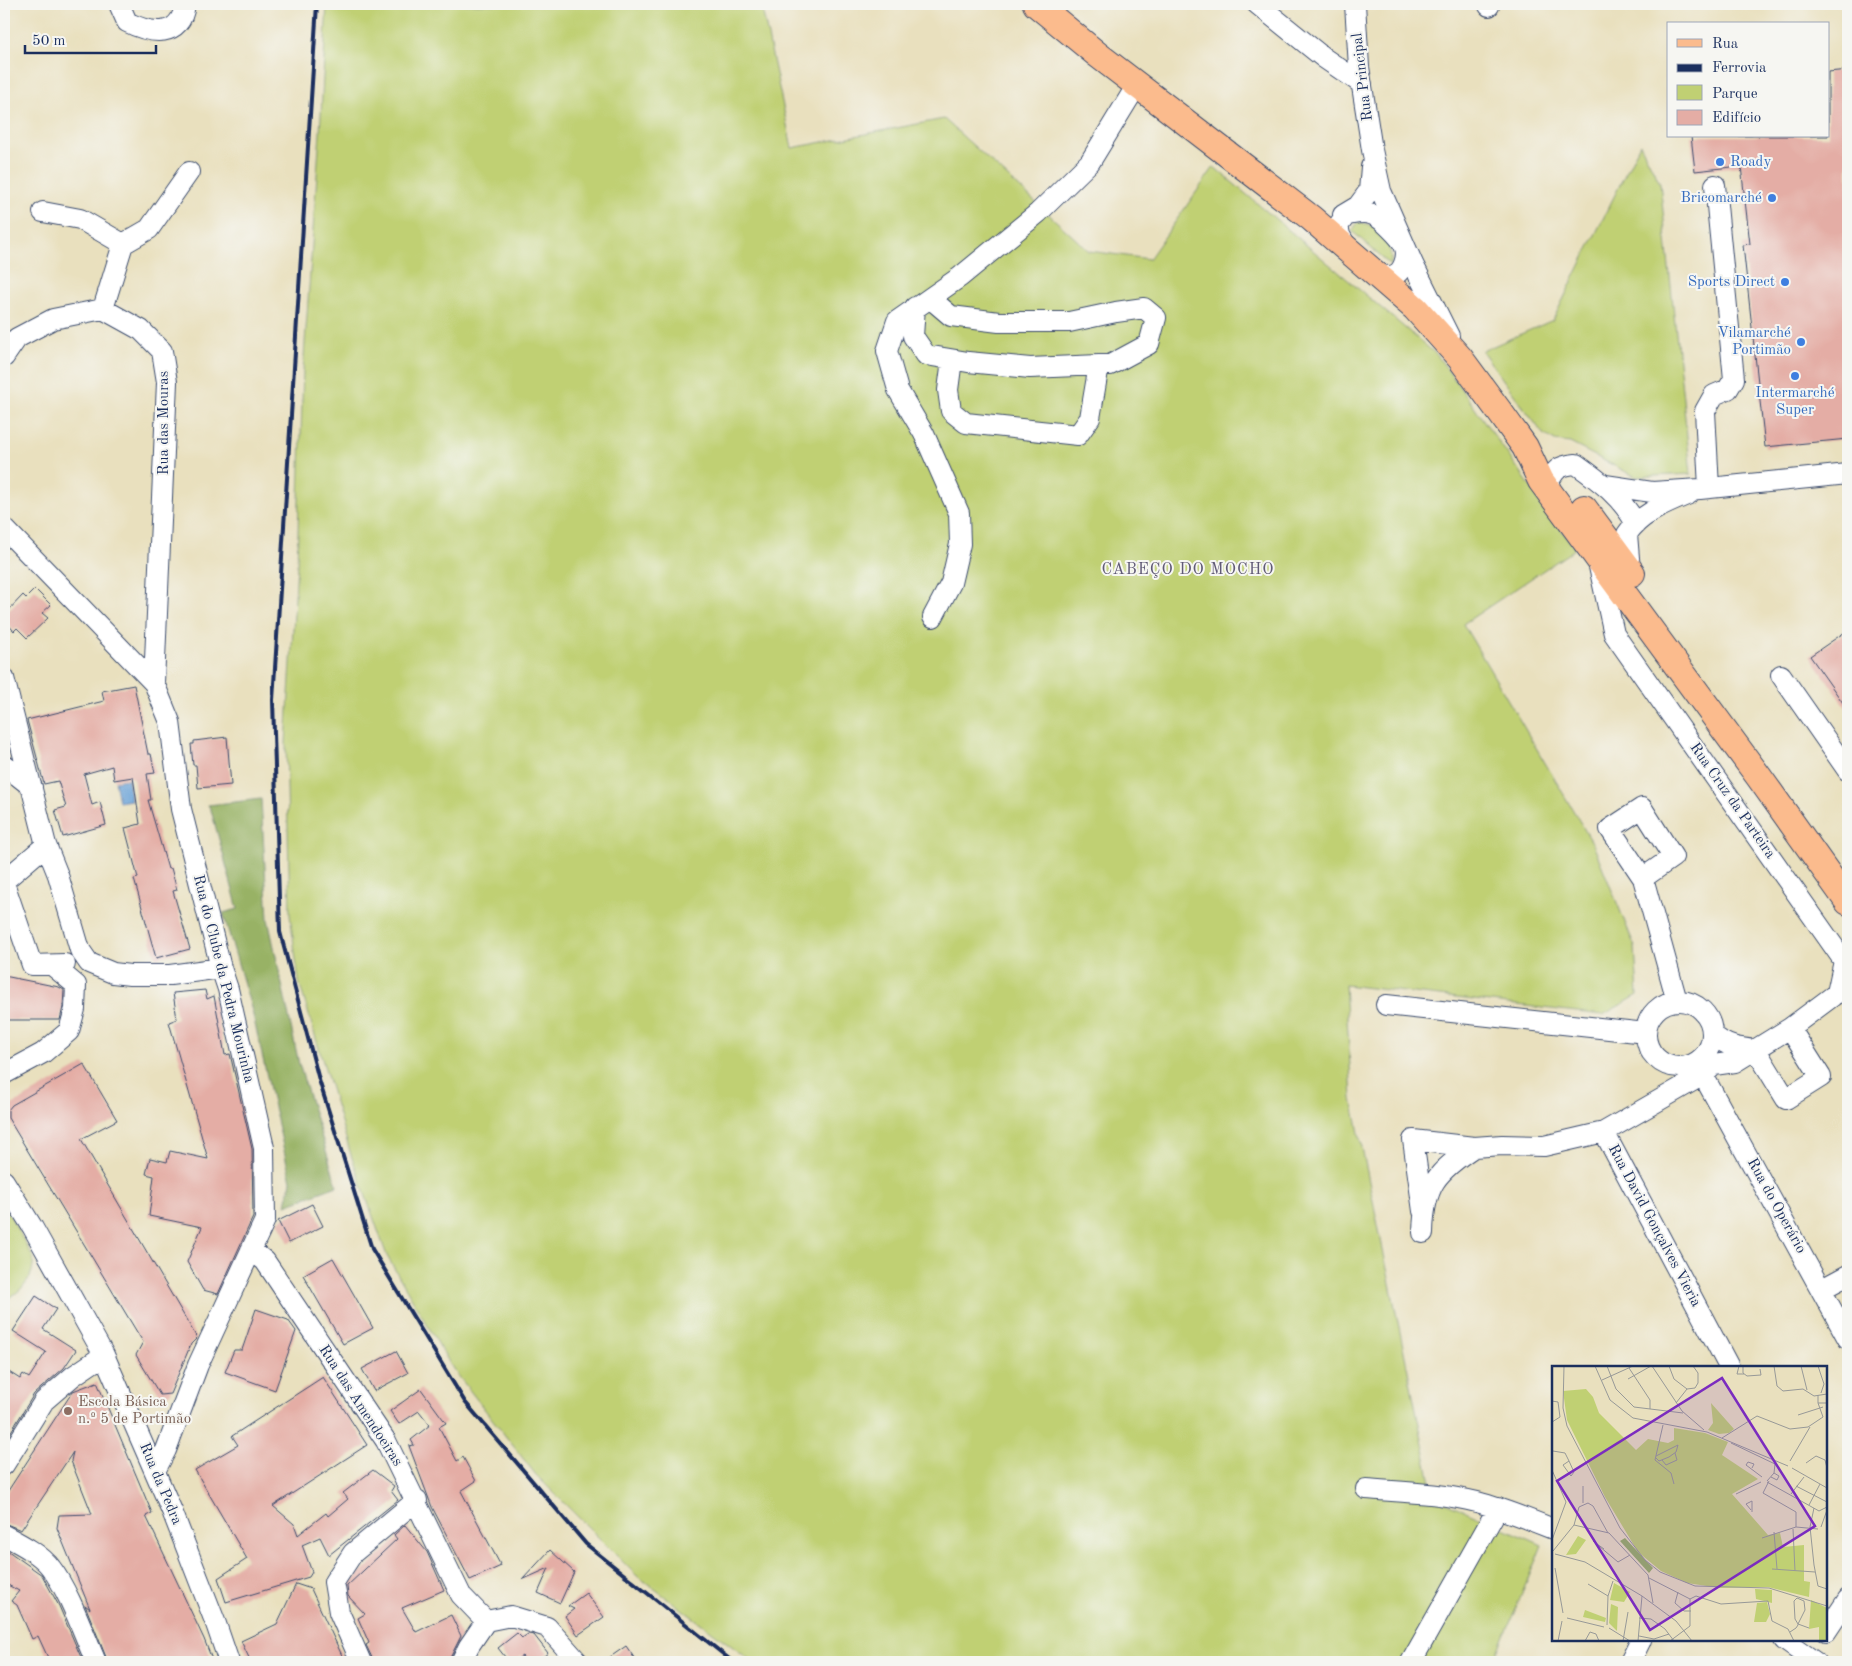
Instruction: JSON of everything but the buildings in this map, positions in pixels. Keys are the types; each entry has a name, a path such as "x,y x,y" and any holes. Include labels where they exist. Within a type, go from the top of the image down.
{"main road":[{"path":"1036,4 1137,85 1299,209 1378,274 1415,308 1460,358 1525,447 1551,479 1610,538 1848,902"},
{"path":"1610,538 1733,725 1848,873"}],"street":[{"path":"119,4 127,22 142,30 162,32 177,24 184,13 185,4"},
{"path":"1256,4 1324,58 1362,84"},
{"name":"Rua Principal","path":"1355,4 1362,84 1372,150 1381,191 1404,245 1460,358"},
{"path":"933,617 951,583 960,544 959,512 924,434 898,390 887,351 897,321 960,277 1038,213 1090,162 1137,85"},
{"name":"Rua Principal","path":"1346,215 1358,206 1369,190 1372,150"},
{"path":"4,357 17,338 53,320 103,309 123,244 148,229 189,172"},
{"path":"1704,489 1705,411 1714,395 1728,390 1734,380 1715,185"},
{"name":"Rua Principal","path":"1299,209 1330,218 1361,213 1373,214 1385,223 1404,245 1405,261 1400,272 1391,276 1378,274"},
{"path":"44,212 80,219 123,244"},
{"path":"1346,215 1338,226 1340,235 1348,249"},
{"path":"923,303 950,316 999,322 1069,322 1144,308 1156,318 1150,344 1110,365 1030,368 952,360 926,355 913,336 923,303"},
{"name":"Rua das Mouras","path":"103,309 141,330 162,351 168,382 154,683"},
{"path":"952,360 948,390 951,411 966,423 1078,435 1090,418 1098,365"},
{"path":"1551,479 1564,466 1576,464 1605,485 1627,508 1610,538"},
{"path":"1605,485 1652,492 1704,489 1848,474"},
{"path":"1610,538 1664,505 1704,489"},
{"name":"Rua do Clube da Pedra Mourinha","path":"4,528 154,683 170,722 182,808 221,968 228,988 264,1148 265,1220 198,1365 166,1450 155,1471"},
{"name":"Rua Cruz da Parteira","path":"1610,538 1614,634 1844,961 1837,993 1790,1028 1735,1062 1702,1066"},
{"path":"1781,675 1848,771"},
{"path":"4,678 46,845 58,875 80,950 88,962"},
{"path":"4,765 32,787"},
{"path":"46,845 4,882 32,966 88,962 113,973 130,975 170,975 221,968"},
{"path":"1643,878 1677,1002"},
{"path":"4,1074 43,1053 69,1031 75,1009 76,986 52,964"},
{"path":"1677,1002 1690,1003 1703,1011 1709,1020 1712,1034 1711,1042 1702,1066 1680,1067 1662,1062 1648,1045 1646,1033 1652,1016 1663,1005 1677,1002"},
{"path":"1386,1005 1646,1033"},
{"path":"1712,1034 1723,1044 1756,1050 1786,1099 1821,1077 1790,1028"},
{"name":"Rua David Gonçalves Vieria","path":"1702,1066 1604,1132 1728,1366"},
{"name":"Rua do Operário","path":"1702,1066 1848,1339"},
{"path":"1423,1233 1424,1211 1413,1140 1474,1147 1502,1145 1544,1146 1604,1132"},
{"path":"1424,1211 1432,1185 1451,1162 1474,1147"},
{"name":"Rua da Pedra","path":"4,1181 33,1228 104,1355 155,1471 216,1624 229,1662"},
{"name":"Rua das Amendoeiras","path":"251,1250 264,1261 386,1441 462,1595 486,1621"},
{"path":"1822,1289 1848,1275"},
{"path":"4,1465 44,1401 73,1376 104,1355"},
{"path":"1366,1489 1453,1497 1498,1508 1552,1529"},
{"path":"361,1662 339,1612 334,1582 353,1553 416,1500"},
{"path":"1411,1662 1498,1508"},
{"path":"4,1535 24,1546 51,1567 65,1592 96,1662"},
{"path":"1827,1630 1848,1599"},
{"path":"461,1662 486,1621 511,1616 548,1627 578,1662"},
{"path":"1630,1662 1640,1641"},
{"path":"1785,1641 1810,1661 1820,1641"}],"green space":[{"path":"327,4 761,4 792,148 944,119 1089,251 1149,259 1214,167 1437,355 1575,549 1463,624 1593,844 1635,947 1638,995 1603,1015 1345,985 1352,1099 1434,1497 1542,1545 1494,1662 753,1662 636,1575 536,1475 453,1369 387,1256 351,1155 299,982 290,915 286,743 297,565 303,371"},
{"path":"1640,144 1660,183 1691,474 1636,477 1570,443 1555,441 1543,434 1482,351 1553,320"},
{"path":"1358,222 1367,224 1380,231 1388,243 1391,266 1352,231"},
{"path":"261,799 268,919 299,1064 337,1186 286,1205 291,1181 252,1011 223,913 238,909 208,805"},
{"path":"4,1205 33,1257 33,1265 26,1284 4,1301"}],"water":[{"path":"128,779 131,800 119,802 115,781"}],"railway":[{"path":"317,4 273,700 280,932 319,1080 372,1249 465,1402 586,1544 733,1662"}],"place":[{"name":"Roady","path":"1720,162"},
{"name":"Bricomarché","path":"1772,198"},
{"name":"Sports Direct","path":"1785,282"},
{"name":"Vilamarché Portimão","path":"1801,342"},
{"name":"Intermarché Super","path":"1795,376"},
{"name":"Escola Básica n.º 5 de Portimão","path":"68,1411"}],"district":[{"name":"CABEÇO DO MOCHO","path":"1188,570"}]}
